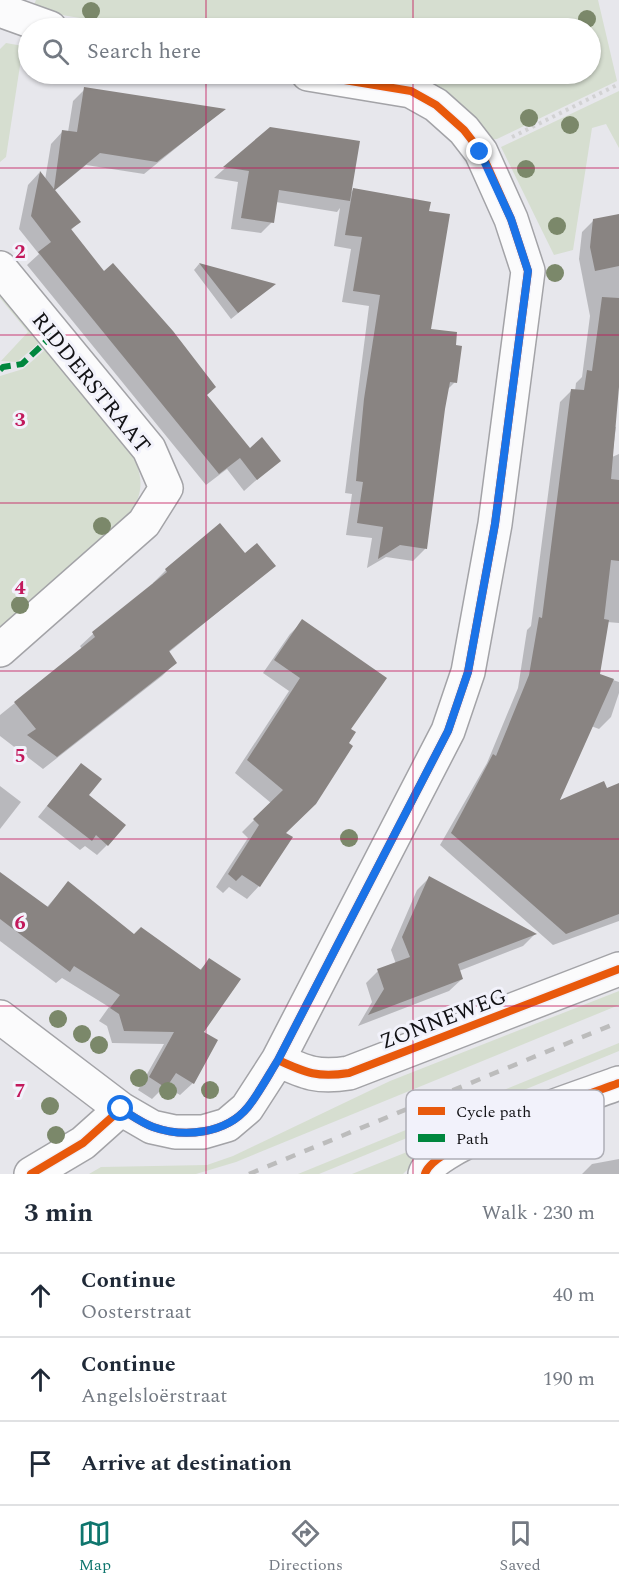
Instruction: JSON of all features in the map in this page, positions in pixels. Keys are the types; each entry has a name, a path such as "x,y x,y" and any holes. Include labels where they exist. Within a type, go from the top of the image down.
{"street":[{"path":"0,10 22,18"},
{"path":"0,1017 121,1109 152,1127 175,1132 203,1132 227,1125 247,1108 278,1060 448,731 468,672 495,524 528,271 511,219 480,152 464,130 436,105 411,91 369,84"},
{"name":"RIDDERSTRAAT","path":"0,268 148,449 166,488 144,523 0,650"},
{"name":"ZONNEWEG","path":"278,1060 304,1073 326,1077 349,1072 619,969"},
{"path":"600,1090 619,1083"},
{"path":"31,1174 83,1143 121,1109"},
{"path":"425,1174 427,1167 436,1159"}],"path":[{"path":"480,152 619,84"}],"shaded area":[{"path":"36,0 598,0 617,81 497,139 487,140 414,84 601,84 601,18 80,18 32,10"},
{"path":"6,43 18,45 18,79 6,157 0,162 0,49"},
{"path":"619,91 619,148 606,124 592,128 573,250 554,255 501,147"},
{"path":"0,290 41,341 17,362 1,361 28,332 0,298"},
{"path":"47,348 129,450 138,467 140,492 128,517 0,632 0,376 23,369"},
{"path":"619,991 619,1005 412,1090 406,1090 406,1092 236,1162 196,1174 89,1174 101,1167 207,1165 233,1156 390,1081"},
{"path":"619,1043 619,1051 524,1090 504,1090"},
{"path":"406,1130 406,1138 319,1174 298,1174"},
{"path":"406,1152 406,1159 418,1159 403,1174 352,1174"}],"building":[{"path":"84,87 226,109 157,162 100,153 55,190 81,222 71,229 104,271 113,263 173,331 216,387 207,395 250,448 262,437 281,461 257,480 240,458 219,474 38,252 51,242 31,216 40,171 54,189 62,130 77,132"},
{"path":"270,127 360,141 350,201 279,190 274,223 241,218 249,171 223,167"},
{"path":"353,188 431,202 429,211 450,214 431,329 457,332 456,345 462,346 457,383 450,382 445,409 427,549 400,545 378,559 383,527 357,523 363,482 356,481 364,399 380,295 353,291 362,237 345,235"},
{"path":"619,214 619,266 595,271 590,247 593,219"},
{"path":"199,263 276,284 238,313"},
{"path":"602,297 619,298 619,387 611,479 619,480 619,561 611,560 604,619 609,620 600,674 614,679 560,800 604,781 607,788 619,783 619,914 566,934 451,833 493,754 496,756 529,675 539,617 542,618 571,389 584,390 587,370 592,371"},
{"path":"220,523 245,553 257,543 276,566 169,651 177,663 57,757 27,735 36,729 14,702 95,637 92,632 167,572 165,569"},
{"path":"302,619 387,678 351,729 356,732 349,743 353,746 316,804 286,833 293,837 260,887 242,875 236,881 228,874 259,825 253,819 283,790 247,760 300,678 274,660"},
{"path":"81,763 102,779 89,795 126,825 108,846 96,835 92,841 47,806"},
{"path":"0,872 48,907 68,881 134,934 141,927 201,970 209,958 241,979 204,1032 218,1040 194,1084 176,1073 166,1088 149,1077 174,1032 124,1031 119,1014 110,1008 120,995 74,966 70,972 0,919"},
{"path":"429,876 537,934 458,964 463,979 368,1015 384,989 377,969 410,957 402,937"}],"railway":[{"path":"453,1090 619,1022"},
{"path":"249,1174 406,1110"}],"marked path":[{"path":"0,370 3,367 22,364 54,334"}],"cycle path":[{"path":"31,1174 83,1143 121,1109 153,1127 191,1133 228,1123 248,1107 278,1060 448,731 468,672 495,524 528,271 511,219 481,152 464,130 436,105 411,91 369,84"},
{"path":"278,1060 320,1075 349,1073 619,969"},
{"path":"600,1090 619,1083"},
{"path":"425,1174 438,1159"}],"route":[{"path":"121,1109 152,1127 175,1132 203,1132 227,1125 247,1108 278,1060 448,731 468,672 481,610 514,387 528,271 511,219 480,152"}]}
